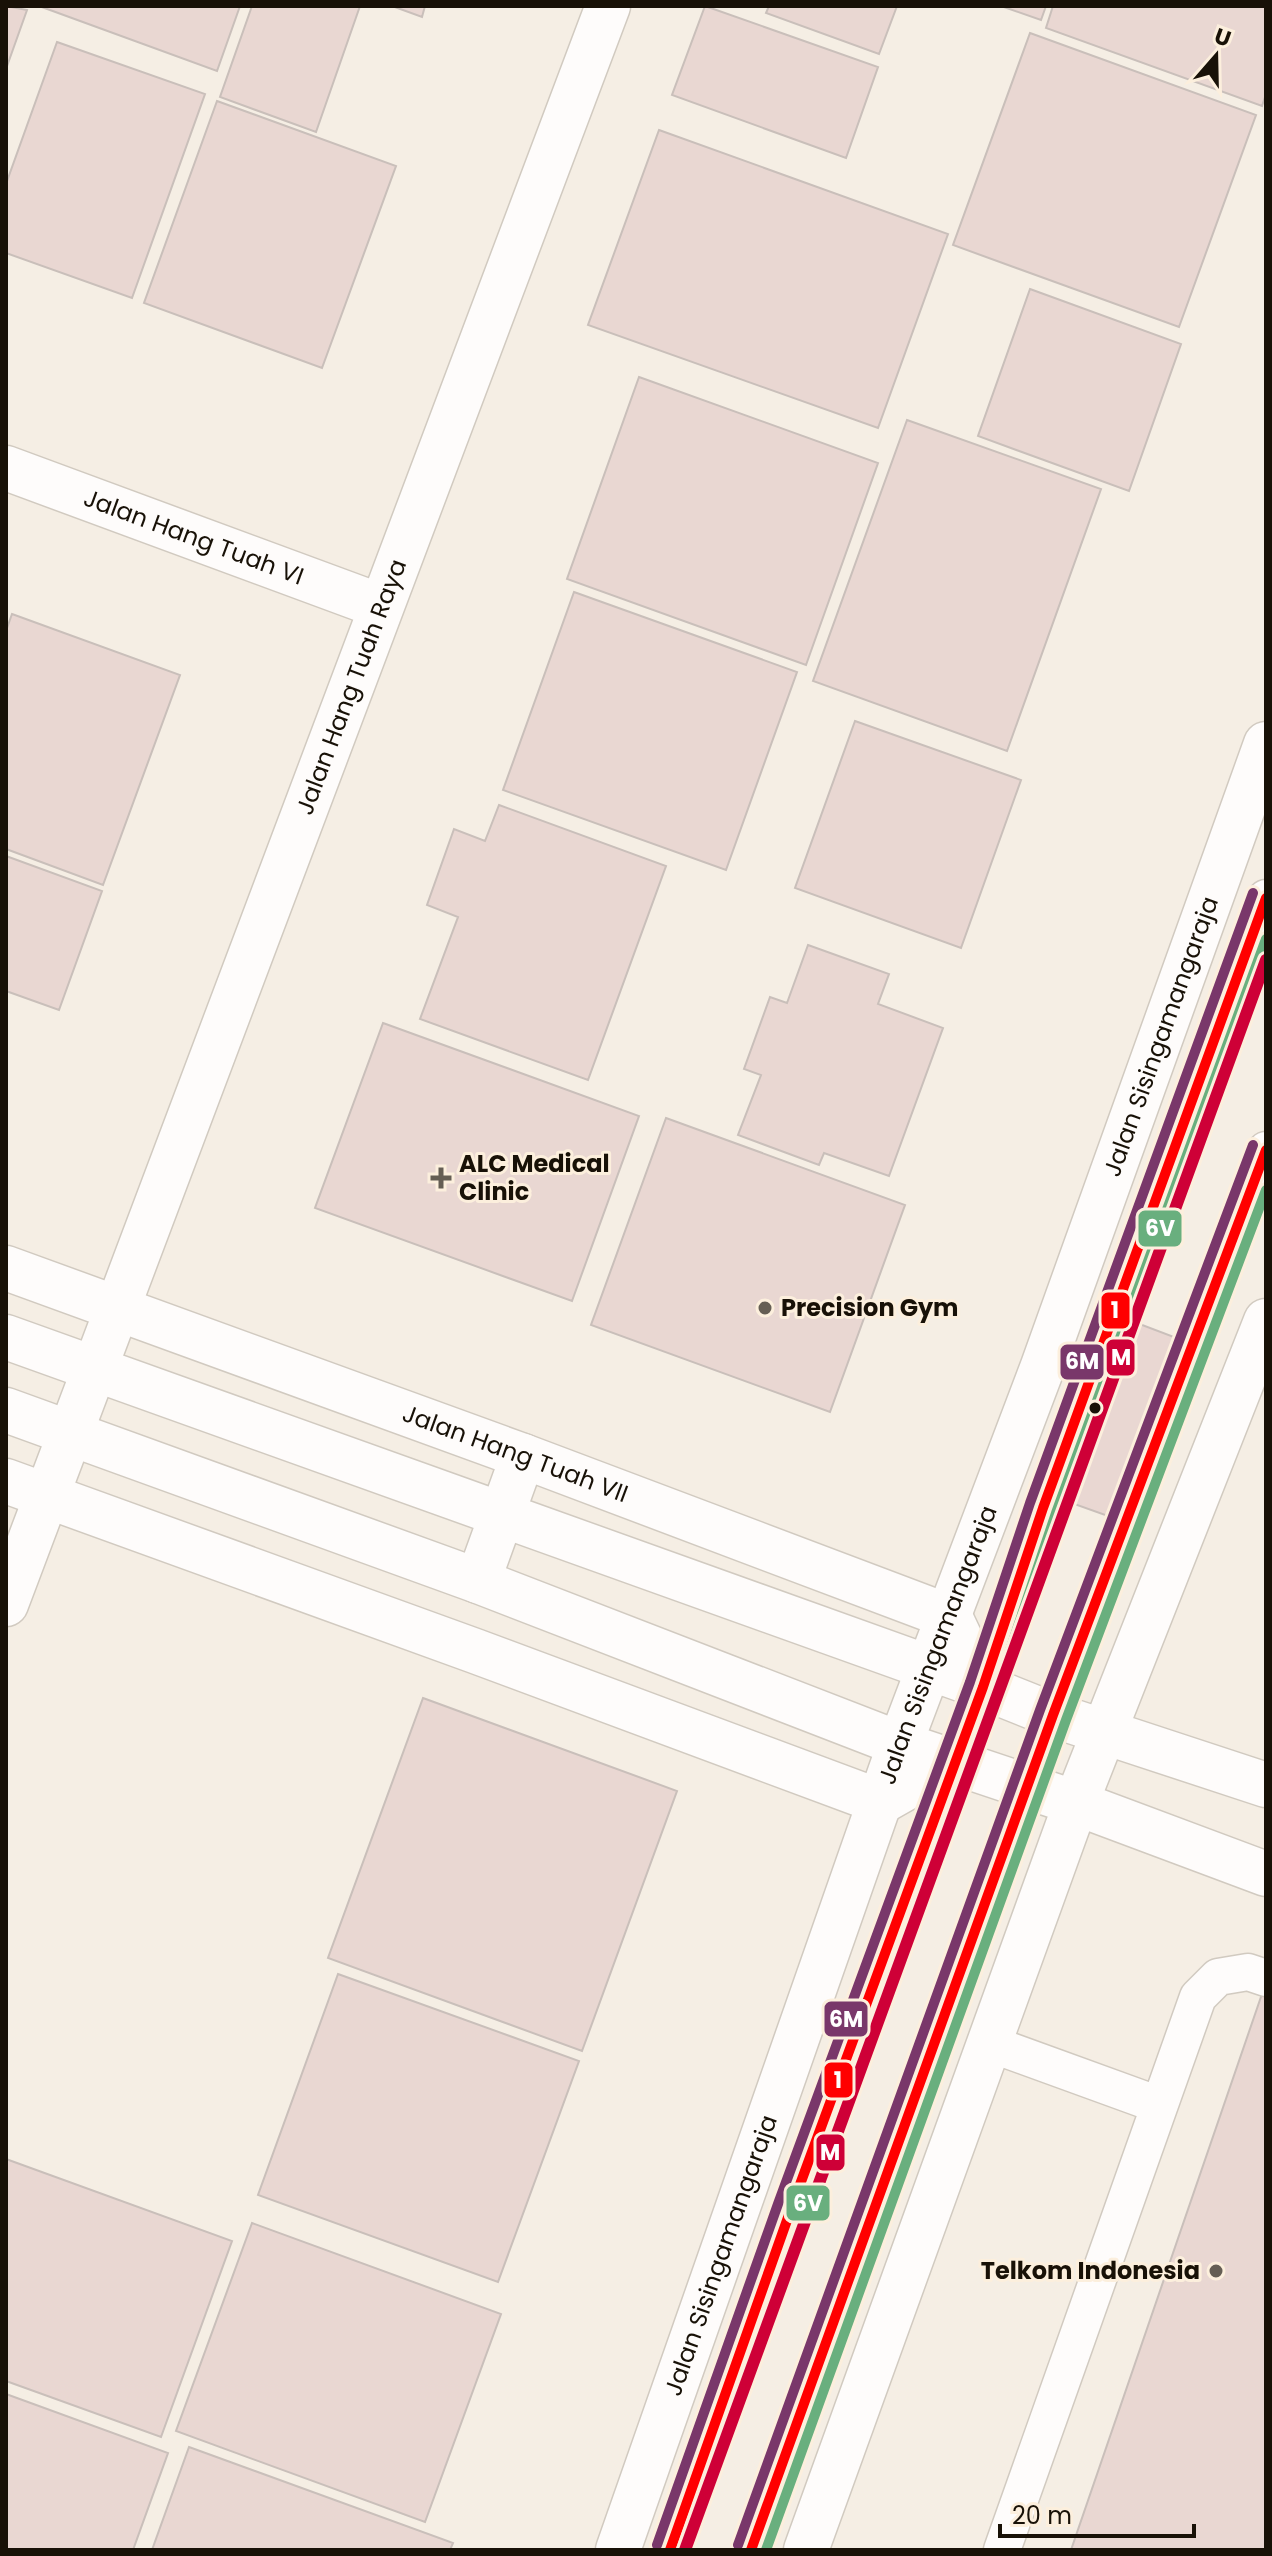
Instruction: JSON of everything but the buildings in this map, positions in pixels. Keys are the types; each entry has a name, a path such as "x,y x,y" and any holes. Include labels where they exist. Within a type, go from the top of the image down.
{"street":[{"name":"Jalan Hang Tuah Raya","path":"6,1604 608,6"},
{"name":"Jalan Hang Tuah VI","path":"6,468 380,606"},
{"name":"Jalan Sisingamangaraja","path":"618,2550 900,1744 1049,1351 1266,744"},
{"name":"Jalan Hang Tuah VII","path":"6,1268 523,1456 950,1617"},
{"path":"806,2550 1076,1803 1266,1321"},
{"path":"6,1337 983,1687 1053,1715 1266,1785"},
{"path":"6,1410 488,1585 900,1744 955,1760 1266,1874"},
{"path":"475,1651 500,1516 523,1456"},
{"path":"6,1481 881,1802 955,1760"},
{"path":"950,1617 983,1687"}],"lane":[{"path":"670,2550 983,1687 1043,1508 1266,898"},
{"path":"751,2550 1026,1786 1266,1150"},
{"path":"1002,2550 1198,1997 1218,1977 1248,1972 1266,1978"},
{"path":"991,2044 1159,2105"}],"transit line":[{"name":"6M","path":"657,2545 778,2204 970,1682 1030,1503 1253,893"},
{"name":"1","path":"670,2550 791,2209 983,1687 1043,1508 1266,898"},
{"name":"6V","path":"685,2550 804,2214 996,1692 1056,1513 1266,939"},
{"name":"M","path":"685,2550 1266,960"},
{"name":"6M","path":"738,2545 1040,1710 1253,1145"},
{"name":"1","path":"751,2550 1053,1715 1266,1150"},
{"name":"6V","path":"766,2550 1066,1720 1266,1190"}],"place":[{"name":"ALC Medical Clinic","path":"441,1178"},
{"name":"Precision Gym","path":"765,1308"},
{"name":"Telkom Indonesia","path":"1216,2271"}]}
